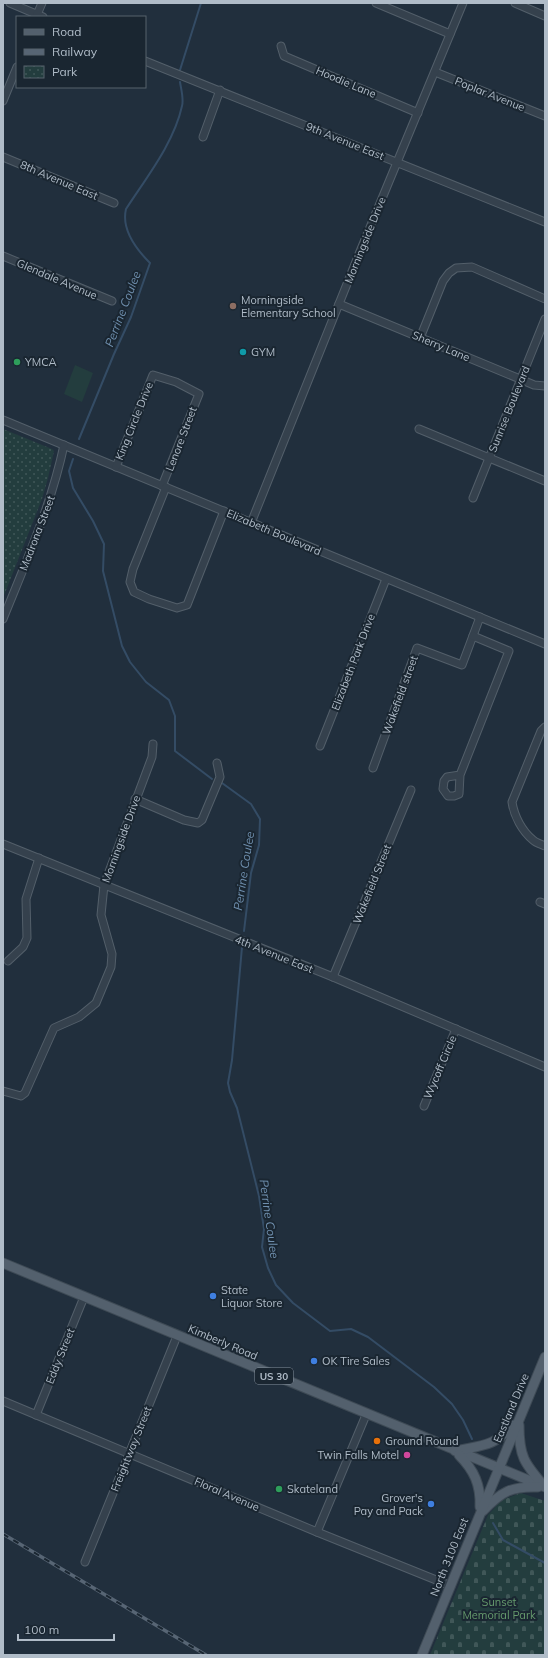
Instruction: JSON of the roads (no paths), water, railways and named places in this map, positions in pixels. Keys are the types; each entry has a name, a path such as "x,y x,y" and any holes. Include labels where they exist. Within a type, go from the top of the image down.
{"main road":[{"name":"Kimberly Road","path":"3,1264 498,1469 545,1487"},
{"name":"Eastland Drive","path":"498,1469 545,1357"},
{"path":"455,1451 492,1444 503,1436 519,1420"},
{"path":"519,1420 521,1454 527,1467 545,1487"},
{"path":"455,1451 467,1463 477,1479 480,1489 479,1515"},
{"name":"North 3100 East","path":"422,1655 498,1469"},
{"path":"479,1515 501,1493 528,1487 545,1487"}],"street":[{"path":"10,3 39,16 42,3"},
{"path":"376,3 450,34"},
{"name":"Morningside Drive","path":"251,523 463,3"},
{"path":"515,3 545,16"},
{"name":"Hoodie Lane","path":"281,46 284,56 418,113"},
{"name":"9th Avenue East","path":"146,61 545,222"},
{"path":"3,101 16,69"},
{"name":"Poplar Avenue","path":"435,72 545,116"},
{"path":"203,137 220,90"},
{"name":"8th Avenue East","path":"3,157 114,203"},
{"name":"Glendale Avenue","path":"3,256 112,301"},
{"path":"420,338 443,281 448,273 456,268 472,267 545,299"},
{"name":"Sherry Lane","path":"339,304 520,379 545,386"},
{"name":"Sunrise Boulevard","path":"473,498 545,319"},
{"name":"King Circle Drive","path":"116,467 153,375 176,382"},
{"name":"Lenore Street","path":"164,487 198,394 176,382"},
{"name":"Elizabeth Boulevard","path":"3,420 545,644"},
{"path":"419,429 545,481"},
{"name":"Madrona Street","path":"3,619 46,512 57,477 64,445"},
{"path":"164,487 133,569 130,582 134,592 149,599 177,608 187,605 224,511"},
{"name":"Elizabeth Park Drive","path":"320,746 386,579"},
{"name":"Wakefield street","path":"373,768 417,648 462,665 480,618"},
{"path":"460,775 509,651 473,636"},
{"path":"545,728 541,731 512,802 513,811 519,823 534,841 545,846"},
{"name":"Morningside Drive","path":"3,1091 20,1096 25,1093 54,1028 79,1017 96,1003 111,967 112,954 100,915 104,885 152,757 153,744"},
{"path":"135,799 184,820 198,823 202,820 220,777 217,763"},
{"name":"Wakefield Street","path":"333,977 411,790"},
{"name":"4th Avenue East","path":"3,844 333,977 545,1067"},
{"path":"8,961 23,947 27,938 26,899 39,858"},
{"name":"Wycoff Circle","path":"424,1106 456,1029"},
{"name":"Eddy Street","path":"36,1415 84,1297"},
{"name":"Freightway Street","path":"85,1562 177,1336"},
{"name":"Floral Avenue","path":"3,1401 317,1532 451,1586"},
{"path":"317,1532 366,1414"}],"waterway":[{"name":"Perrine Coulee","path":"180,70 201,3"},
{"name":"Perrine Coulee","path":"79,439 131,317 150,263 131,239 126,224 126,209 158,160 173,133 183,103 180,82"},
{"name":"Perrine Coulee","path":"73,459 69,471 73,488 93,521 104,544 103,571 122,646 130,662 146,682 169,700 175,716 175,751 212,779"},
{"name":"Perrine Coulee","path":"222,783 251,804 260,819 259,845 251,873 244,931"},
{"name":"Perrine Coulee","path":"242,947 232,1060 228,1083 237,1108 259,1196 264,1229 262,1247 268,1268 276,1285 293,1303 330,1331 351,1329 368,1337 434,1387 452,1404 463,1420 472,1439"},
{"name":"Perrine Coulee","path":"493,1523 503,1540 545,1563"}],"railway":[{"path":"3,1534 206,1655"}],"place":[{"name":"Morningside Elementary School","path":"233,306"},
{"name":"GYM","path":"243,352"},
{"name":"YMCA","path":"17,362"},
{"name":"State Liquor Store","path":"213,1296"},
{"name":"OK Tire Sales","path":"314,1361"},
{"name":"Ground Round","path":"377,1441"},
{"name":"Twin Falls Motel","path":"407,1455"},
{"name":"Skateland","path":"279,1489"},
{"name":"Grover's Pay and Pack","path":"431,1504"}],"park label":[{"name":"Sunset Memorial Park","path":"499,1608"}]}
